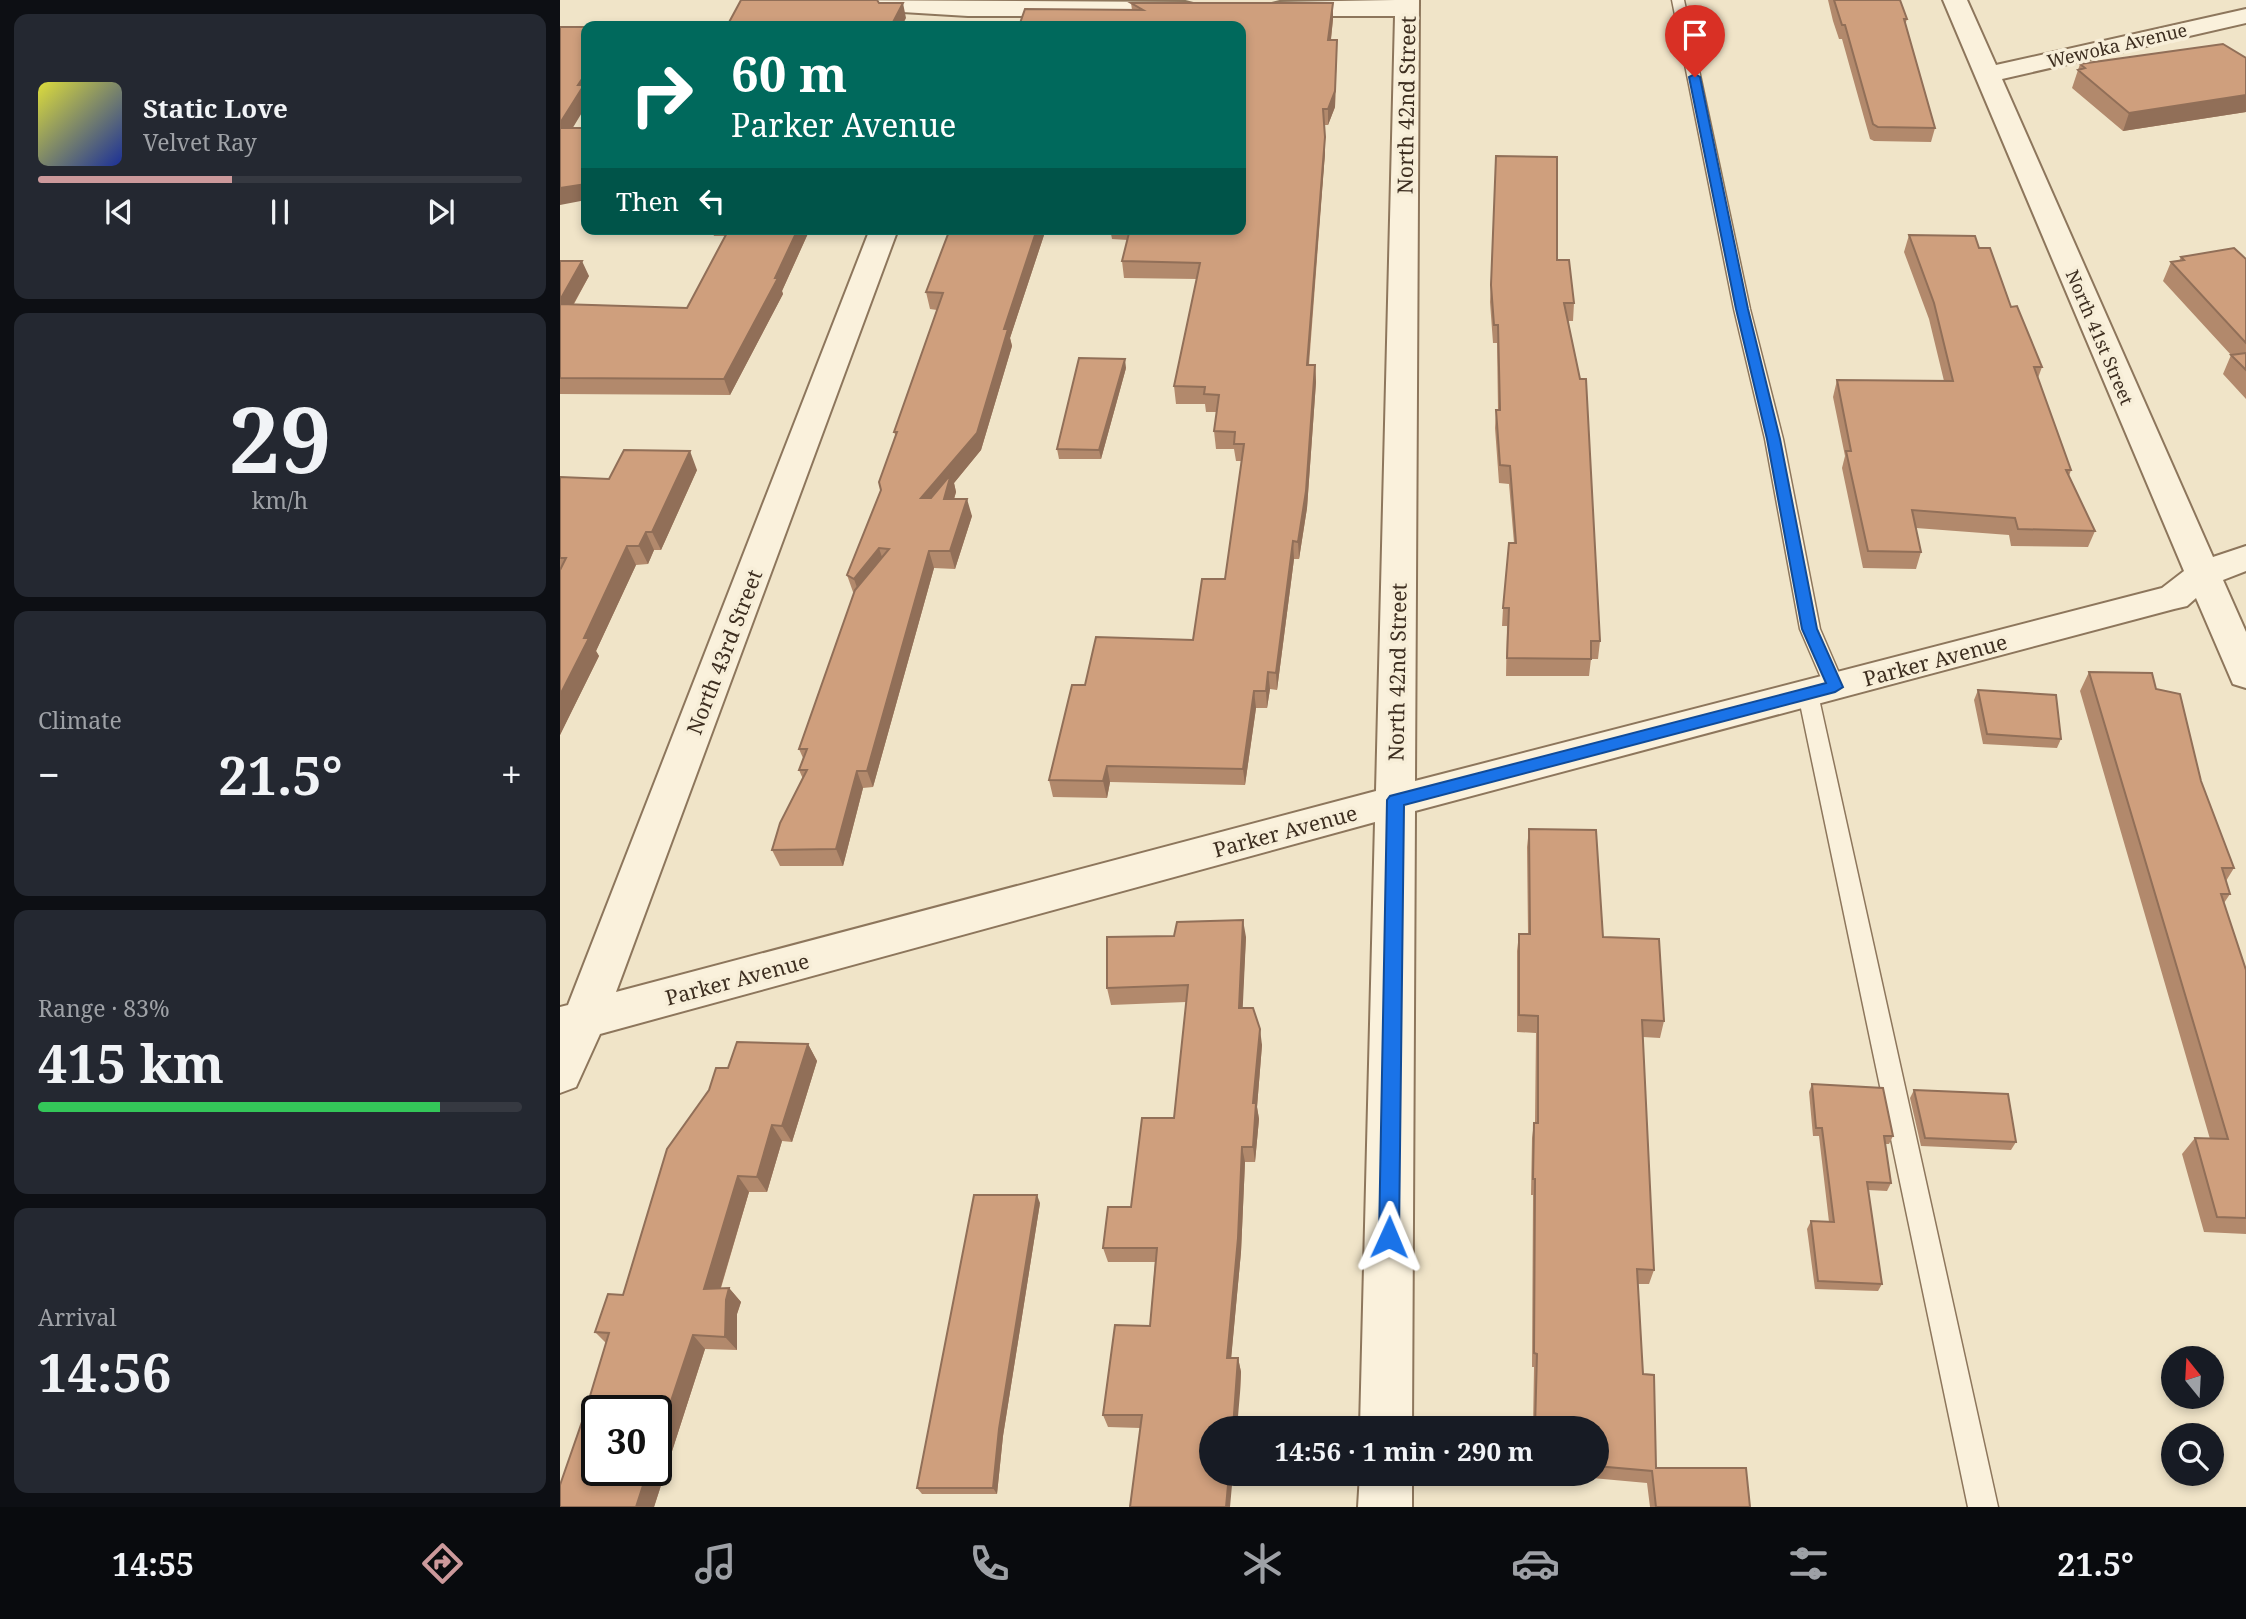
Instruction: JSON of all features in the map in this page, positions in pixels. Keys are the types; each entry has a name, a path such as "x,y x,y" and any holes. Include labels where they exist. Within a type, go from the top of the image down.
{"street":[{"path":"820,0 966,12 1201,9"},
{"name":"North 41st Street","path":"1955,0 2246,674"},
{"path":"1256,9 1407,5"},
{"name":"North 42nd Street","path":"1386,1416 1407,5"},
{"name":"Wewoka Avenue","path":"1987,75 2246,16"},
{"name":"North 43rd Street","path":"560,1073 572,1023 882,235"},
{"name":"Parker Avenue","path":"572,1023 1395,800 2174,597 2203,574 2246,558"},
{"path":"1385,1507 1386,1486"}],"lane":[{"path":"1678,0 1742,309 1774,439 1983,1507"}],"building":[{"path":"741,0 877,0 879,3 903,3 894,21 730,21"},
{"path":"1834,0 1900,0 1935,128 1878,127 1873,124 1845,25 1842,25"},
{"path":"1131,3 1333,3 1328,40 1337,40 1335,91 1328,109 1323,109 1325,137 1307,365 1315,365 1306,491 1298,542 1293,541 1276,673 1268,672 1266,691 1254,691 1243,769 1107,766 1103,781 1049,780 1072,685 1085,685 1096,637 1193,640 1202,579 1225,579 1244,444 1234,444 1235,432 1214,431 1219,395 1204,394 1205,387 1174,386 1200,263 1122,261 1128,235 1246,235 1246,21 1021,21 1025,9 1143,10"},
{"path":"560,27 581,27 581,80 578,85 581,85 581,90 560,123"},
{"path":"2223,44 2246,58 2246,95 2129,113 2078,70 2085,68 2080,64"},
{"path":"560,128 581,128 581,185 560,188"},
{"path":"1496,156 1557,157 1557,260 1569,260 1574,303 1564,303 1580,379 1586,379 1600,641 1591,641 1591,659 1507,658 1509,608 1503,608 1509,543 1516,543 1510,466 1500,465 1496,410 1500,410 1498,325 1494,325 1491,285"},
{"path":"726,235 795,235 775,278 778,278 724,379 560,378 560,304 687,308"},
{"path":"948,235 1035,235 1004,329 1008,329 977,433 921,498 931,498 951,474 944,499 967,499 950,551 929,551 867,771 857,771 836,849 772,850 780,823 807,770 799,770 807,749 799,749 855,590 889,549 879,548 854,579 847,575 881,490 879,482 897,432 894,432 943,293 926,292"},
{"path":"1909,235 1975,236 1979,248 1990,248 2011,307 2017,306 2042,367 2034,367 2071,470 2066,470 2095,531 2018,529 2015,518 1912,510 1921,552 1868,551 1846,451 1851,451 1837,380 1953,381 1934,303"},
{"path":"2234,248 2246,259 2246,343 2171,262 2184,260 2181,257"},
{"path":"560,261 582,261 560,300"},
{"path":"2246,353 2246,370 2231,355"},
{"path":"1079,358 1125,359 1099,450 1057,449"},
{"path":"624,450 690,451 652,532 646,532 639,546 627,546 584,638 589,638 560,695 560,570 566,558 560,558 560,477 609,479"},
{"path":"2089,672 2152,673 2156,689 2180,694 2201,781 2234,868 2222,868 2230,894 2221,894 2246,970 2246,1218 2217,1217 2195,1138 2228,1139"},
{"path":"1978,690 2056,695 2061,739 1987,734"},
{"path":"1529,829 1596,830 1603,937 1659,939 1664,1021 1642,1020 1654,1270 1637,1269 1643,1374 1654,1375 1656,1468 1746,1468 1750,1507 1656,1507 1652,1471 1609,1467 1609,1416 1535,1416 1537,1354 1534,1353 1533,1179 1534,1123 1538,1123 1538,1016 1519,1015 1519,934 1530,934"},
{"path":"1243,920 1239,1008 1253,1008 1260,1029 1253,1103 1256,1103 1253,1147 1242,1147 1238,1238 1227,1358 1238,1358 1234,1416 1199,1416 1199,1486 1228,1486 1226,1507 1130,1507 1142,1415 1103,1415 1115,1325 1150,1326 1157,1248 1103,1248 1108,1207 1131,1207 1142,1118 1174,1118 1188,985 1107,988 1107,937 1174,936 1177,922"},
{"path":"737,1042 808,1044 782,1126 772,1125 757,1177 738,1176 704,1289 729,1288 725,1337 693,1335 672,1398 672,1395 590,1395 609,1333 595,1332 608,1294 623,1295 667,1149 709,1090 716,1068 728,1068"},
{"path":"1812,1084 1883,1088 1893,1136 1884,1136 1891,1183 1867,1182 1882,1284 1818,1281 1811,1221 1834,1222 1822,1128 1816,1128"},
{"path":"1914,1090 2008,1094 2016,1142 1925,1138"},
{"path":"974,1195 1037,1195 999,1429 993,1488 917,1488"},
{"path":"581,1425 581,1486 643,1486 636,1507 560,1507 560,1485"}],"route":[{"path":"1389,1237 1395,800 1835,687 1810,629 1774,439 1742,309 1695,77"}]}
